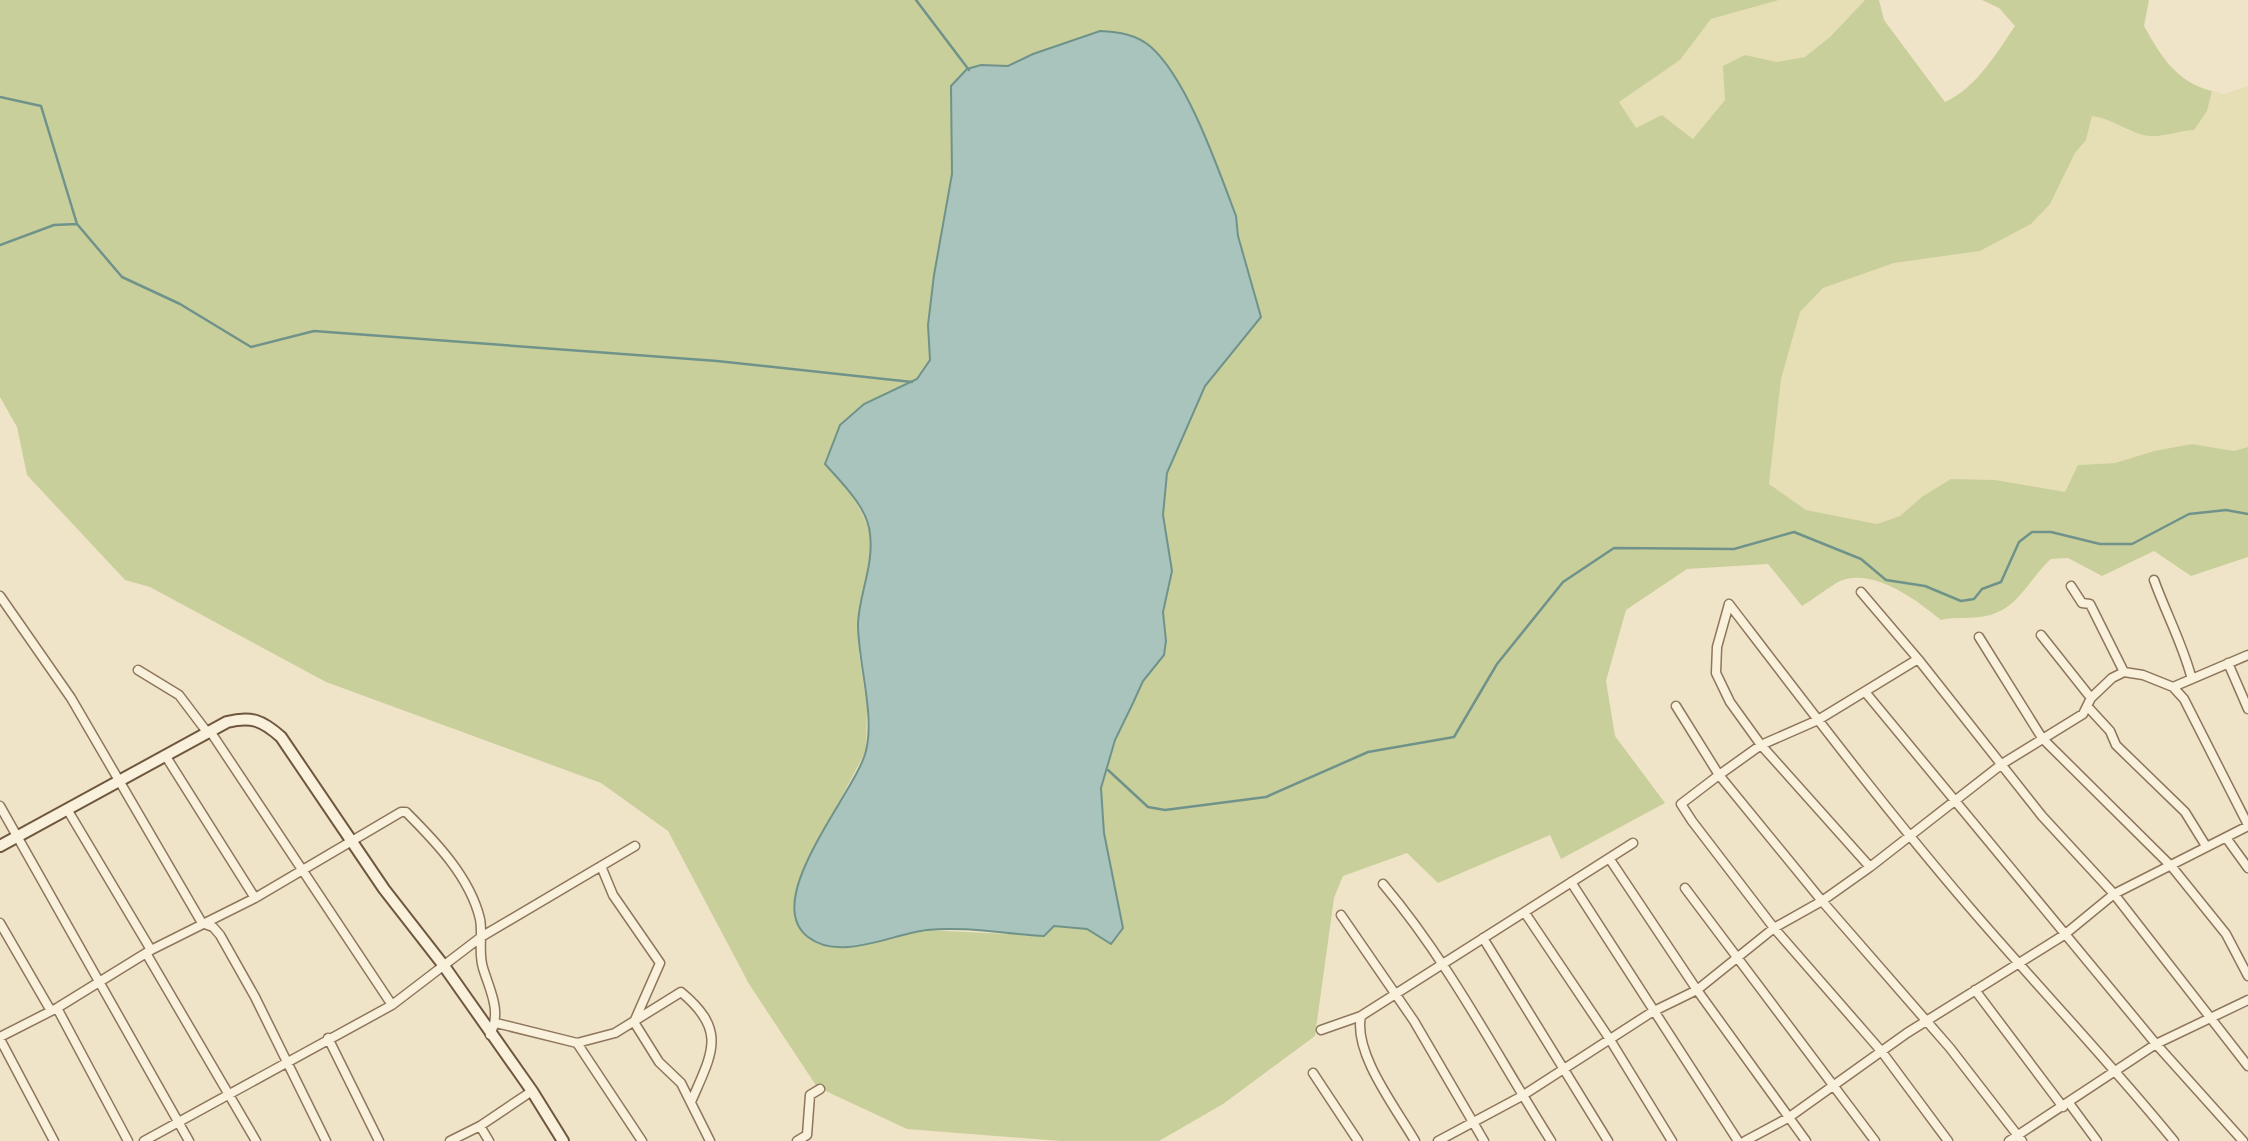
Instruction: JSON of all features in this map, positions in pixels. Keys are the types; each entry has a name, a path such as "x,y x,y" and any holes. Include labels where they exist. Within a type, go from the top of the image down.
{"street":[{"path":"2154,580 2172,628 2181,643 2190,676"},
{"path":"2071,586 2082,603 2090,604 2123,673"},
{"path":"1861,592 2003,764 2042,816 2114,894 2248,1066"},
{"path":"0,596 50,663 202,923 213,927 220,935 255,998 326,1141"},
{"path":"1870,867 1761,745 1730,702 1716,673 1717,647 1729,604 1909,834 2019,964 2117,1071 2174,1141"},
{"path":"2041,635 2110,731 2116,745 2185,812 2206,846"},
{"path":"1979,636 2042,738 2172,867 2226,934 2248,976"},
{"path":"2173,687 2190,676 2248,655"},
{"path":"1918,659 1818,720 1761,745 1681,804 1728,872 1742,883 1774,928 1882,1052 1948,1141"},
{"path":"2228,663 2248,709"},
{"path":"138,670 179,695 208,732 304,869 392,1004"},
{"path":"1437,1141 1522,1096 1609,1038 1652,1012 1697,990 1774,928 1822,901 1870,867 1909,834 1956,802 2003,764 2042,738 2067,726 2083,714 2089,702 2123,673 2143,675 2173,687 2185,699 2248,826 2227,839 2206,846 2172,867 2114,894 2064,935 1926,1021 1788,1118 1745,1141"},
{"path":"1866,693 2064,935 2243,1141"},
{"path":"1676,706 1719,775 1822,901 1926,1021 2020,1138"},
{"path":"0,846 208,732 248,717 267,725 281,737 384,889 444,966 490,1035 532,1091 563,1141"},
{"path":"165,755 255,898"},
{"path":"0,806 189,1141"},
{"path":"67,809 256,1141"},
{"path":"54,1141 0,1038 148,952 255,898 397,812 406,812 438,847 463,880 480,918 482,964 494,1000 496,1023 490,1035"},
{"path":"2227,839 2248,869"},
{"path":"1321,1030 1361,1016 1394,992 1444,964 1633,843"},
{"path":"144,1141 392,1004 481,937 635,846"},
{"path":"1609,858 1697,990 1806,1141"},
{"path":"601,866 620,907 660,963 634,1022"},
{"path":"1571,882 1652,1012 1738,1141"},
{"path":"1383,884 1413,919 1444,964 1551,1141"},
{"path":"1685,888 1875,1141"},
{"path":"1525,913 1609,1038 1672,1141"},
{"path":"1341,915 1394,992 1484,1141"},
{"path":"0,923 54,1009 128,1141"},
{"path":"1483,938 1608,1141"},
{"path":"1975,990 2097,1141"},
{"path":"496,1023 577,1043 615,1033 681,992 698,1006 709,1023 711,1051 691,1102"},
{"path":"2009,1141 2020,1138 2156,1044 2248,1000"},
{"path":"1361,1016 1359,1028 1362,1046 1415,1141"},
{"path":"634,1022 659,1062 681,1083 710,1141"},
{"path":"328,1038 379,1141"},
{"path":"577,1043 642,1141"},
{"path":"1313,1073 1358,1141"},
{"path":"797,1141 807,1135 810,1095 820,1088"},
{"path":"450,1141 480,1126 532,1091"},
{"path":"480,1126 489,1141"}],"shaded area":[{"path":"1779,0 1865,0 1830,37 1805,57 1777,62 1745,55 1725,100 1694,139 1662,115 1636,129 1619,102 1680,60 1711,19"},
{"path":"2248,86 2248,447 2234,451 2192,444 2154,451 2115,463 2078,465 2065,492 2038,489 1923,496 1900,516 1877,524 1806,510 1769,484 1781,379 1800,312 1823,288 1894,263 1980,251 2031,224 2050,204 2075,153 2086,140 2092,116 2110,118 2127,130 2152,136 2193,130 2207,111 2212,91 2224,94"}],"green space":[{"path":"0,0 1779,0 1711,19 1680,60 1619,102 1636,128 1662,115 1693,139 1725,100 1723,66 1745,55 1777,62 1805,57 1830,37 1865,0 1879,0 1884,20 1945,102 1976,79 2015,26 1999,8 1982,0 2149,0 2144,26 2156,47 2179,75 2212,91 2207,111 2194,130 2149,136 2092,116 2086,140 2075,153 2050,204 2031,224 1980,251 1894,263 1823,288 1800,312 1781,379 1769,484 1806,510 1877,524 1900,516 1923,496 1951,479 1995,480 2065,492 2078,465 2115,463 2154,451 2192,444 2234,451 2248,447 2248,557 2191,576 2154,551 2102,576 2068,558 2051,559 2017,599 2000,611 1990,615 1941,620 1893,587 1865,578 1838,582 1802,606 1768,564 1687,569 1626,610 1606,681 1615,736 1665,803 1561,859 1550,835 1438,883 1407,853 1343,876 1334,898 1315,1036 1223,1104 1159,1141 1061,1141 907,1129 817,1087 749,984 668,831 601,783 326,682 150,587 125,580 27,475 17,427 0,397","holes":["1100,31 1151,47 1180,86 1236,216 1238,236 1261,317 1205,386 1167,473 1163,515 1172,571 1163,613 1166,641 1164,655 1143,681 1115,740 1101,788 1104,833 1123,928 1110,944 1087,929 1054,926 1029,935 927,930 893,938 811,854 866,751 867,707 859,654 858,620 870,568 871,532 852,493 826,463 900,388 917,379 930,360 928,325 952,174 951,86 968,69 981,65 1008,66 1033,54"]}],"water":[{"path":"1100,31 1127,34 1139,39 1165,62 1177,81 1201,126 1236,216 1238,236 1261,317 1205,386 1167,473 1163,515 1172,571 1163,612 1166,641 1164,655 1143,681 1115,740 1101,788 1104,833 1123,928 1111,944 1087,929 1054,926 1044,936 941,929 913,932 850,947 821,944 808,937 796,920 795,898 802,873 815,846 859,769 866,751 869,721 858,624 871,546 865,515 825,464 840,425 864,404 917,379 930,360 928,325 952,174 951,86 967,69 981,65 1008,66 1033,54"}],"waterway":[{"path":"916,0 969,70"},
{"path":"0,97 41,106 77,224 122,277 180,304 251,347 314,331 717,361 912,382"},
{"path":"0,245 54,225 77,224"},
{"path":"1108,770 1148,807 1165,810 1266,797 1368,752 1454,737 1497,664 1563,582 1614,548 1734,549 1794,532 1861,559 1886,580 1925,586 1961,601 1974,599 1982,589 2001,582 2019,542 2032,532 2051,532 2100,544 2132,544 2189,514 2226,510 2248,514"}]}
